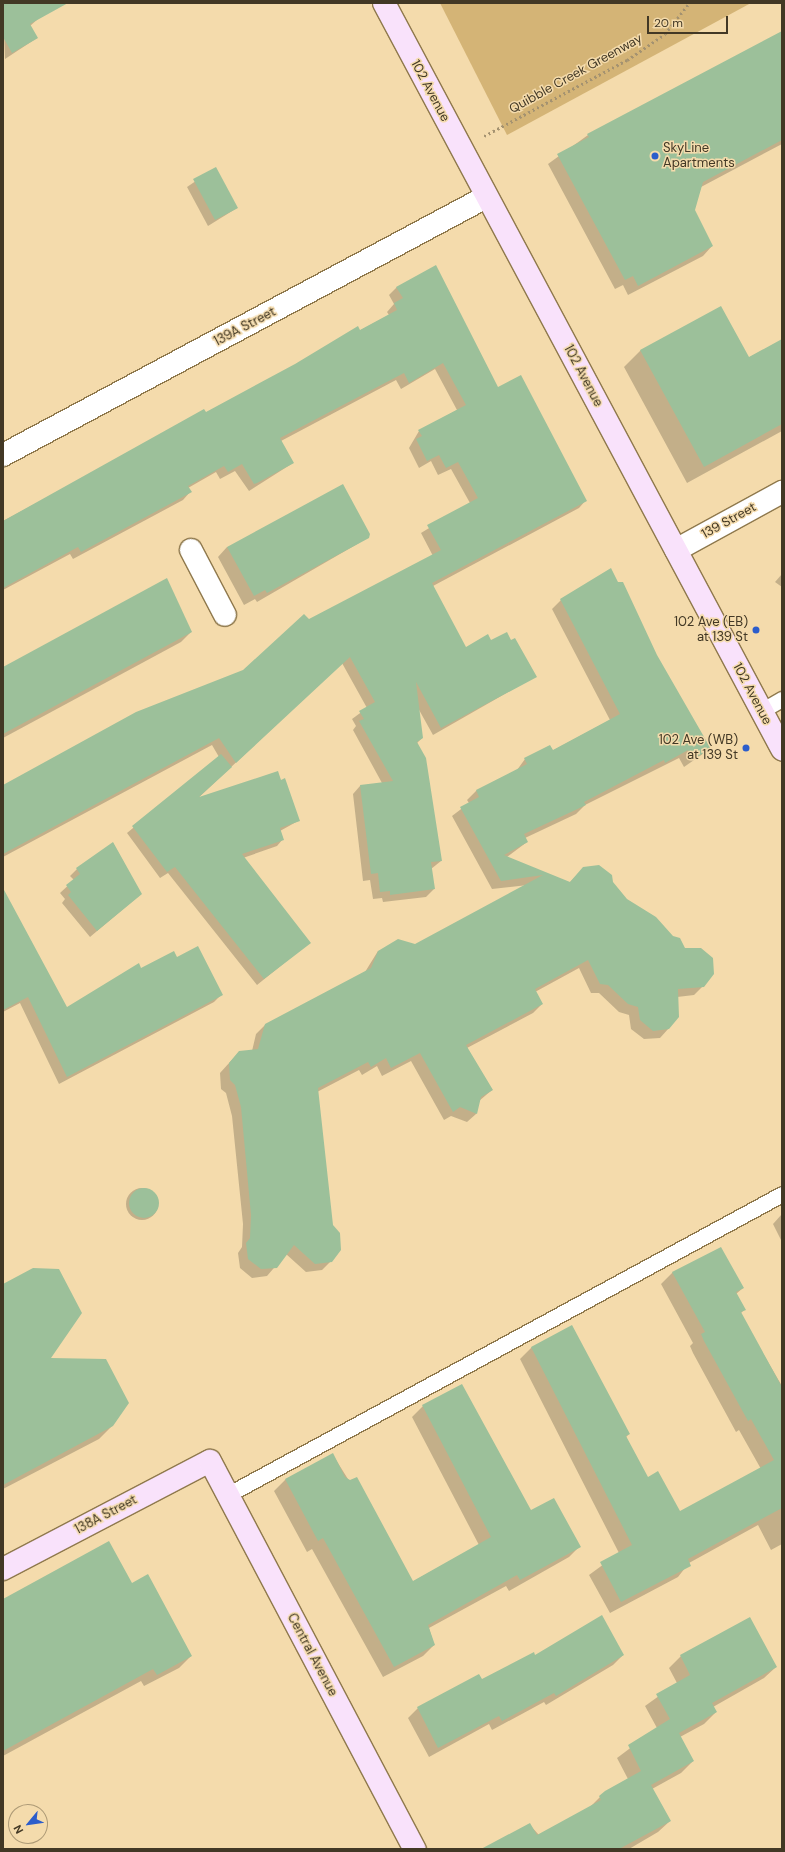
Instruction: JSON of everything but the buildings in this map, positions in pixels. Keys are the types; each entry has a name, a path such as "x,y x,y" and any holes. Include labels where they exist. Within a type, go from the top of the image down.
{"street":[{"name":"102 Avenue","path":"384,3 486,197 782,750"},
{"name":"139A Street","path":"3,455 486,197"},
{"name":"139 Street","path":"676,550 782,492"},
{"path":"191,550 225,615"},
{"name":"Central Avenue","path":"210,1461 415,1849"},
{"name":"138A Street","path":"3,1570 210,1461"}],"lane":[{"path":"761,711 782,699"},
{"path":"227,1495 782,1194"}],"path":[{"name":"Quibble Creek Greenway","path":"461,149 627,60 666,34 689,3"}],"shaded area":[{"path":"440,3 751,3 507,135"}],"place":[{"name":"SkyLine Apartments","path":"655,156"},
{"name":"102 Ave (EB) at 139 St","path":"756,630"},
{"name":"102 Ave (WB) at 139 St","path":"746,748"}]}
